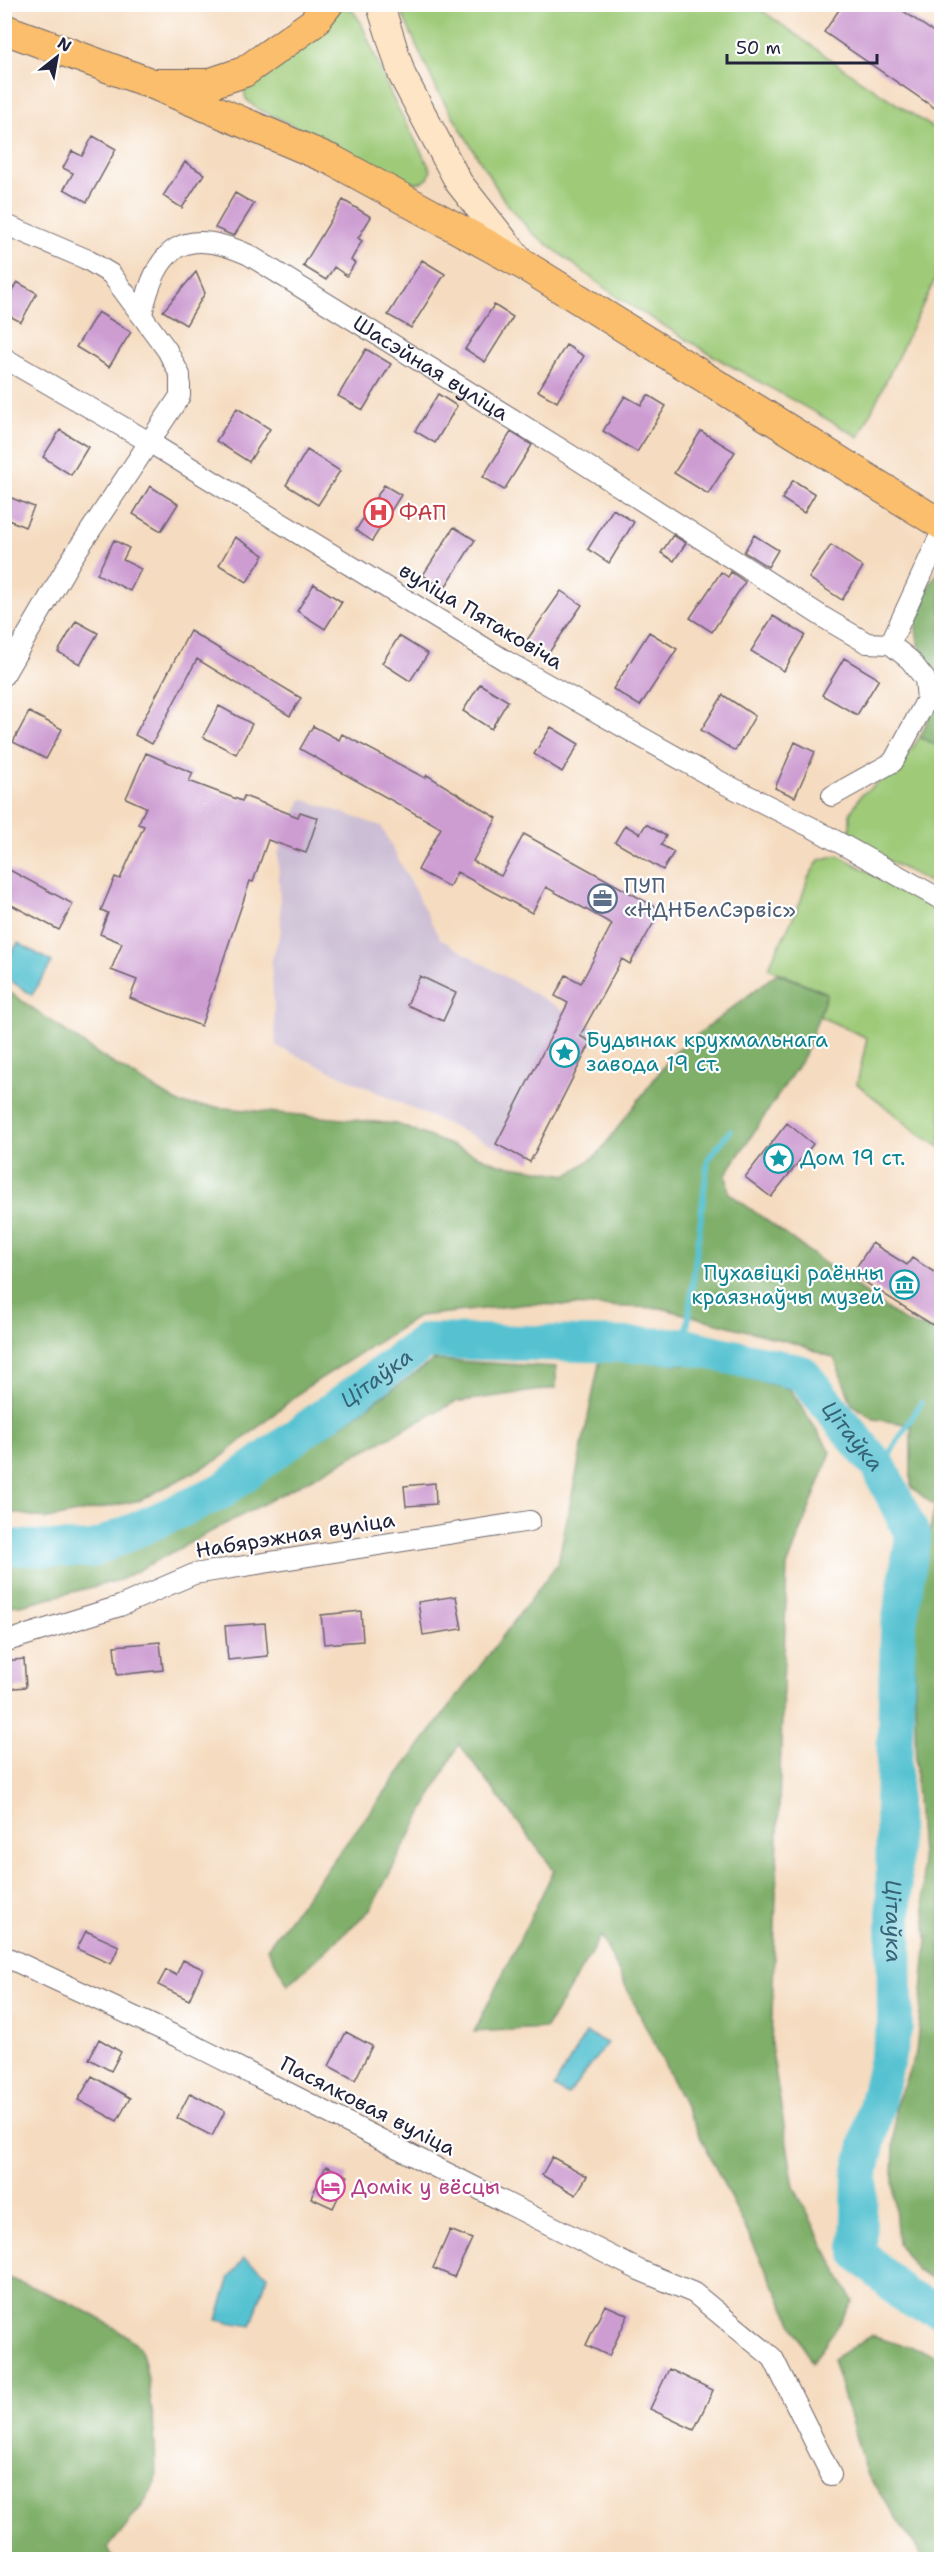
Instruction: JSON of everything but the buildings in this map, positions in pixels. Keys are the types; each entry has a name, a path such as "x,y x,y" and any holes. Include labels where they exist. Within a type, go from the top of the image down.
{"main road":[{"path":"153,84 208,84 244,72 313,22 328,4"},
{"path":"380,4 402,75 459,183 525,266"},
{"path":"4,29 153,84 334,161 525,266 942,525"}],"street":[{"path":"4,224 86,259 111,274 142,314 180,375 180,396 72,558 7,666"},
{"name":"Шасэйная вуліца","path":"142,314 148,287 164,257 194,240 222,243 249,255 572,456 826,619 867,643 890,644"},
{"name":"вуліца Пятаковіча","path":"4,358 149,442 506,661 721,782 813,828 942,900"},
{"path":"832,796 893,762 927,699 925,678 910,660 890,644 942,531"},
{"name":"Набярэжная вуліца","path":"4,1642 120,1606 194,1574 530,1521"},
{"name":"Пасялковая вуліца","path":"4,1956 182,2039 639,2270 693,2293 773,2358 831,2475"}],"shaded area":[{"path":"302,799 381,826 440,939 594,1028 591,1042 530,1162 276,1046 271,962 281,931 278,853"}],"green space":[{"path":"398,5 754,5 860,80 941,133 941,267 859,437 722,361 618,298 531,232 504,200 438,92"},
{"path":"338,7 352,10 361,22 391,95 431,170 428,179 418,183 409,181 256,108 246,99 244,90 249,83"},
{"path":"941,568 941,686 923,654 916,627 917,614 922,600"},
{"path":"941,689 941,748 920,737"},
{"path":"920,737 941,748 941,888 860,846 850,831 850,814 861,795 897,769"},
{"path":"838,855 941,911 941,1148 920,1135 857,1084 867,1038 819,1016 827,993 768,968 800,903 808,878 819,860"},
{"path":"777,973 827,993 805,1055 726,1174 729,1193 905,1322 941,1332 941,2282 918,2272 898,2244 893,2180 895,2107 916,2053 927,1939 916,1784 914,1613 935,1506 911,1487 911,1425 874,1419 852,1404 834,1358 797,1344 661,1308 529,1304 419,1316 307,1387 219,1459 141,1500 47,1519 5,1511 5,989 104,1058 181,1104 397,1124 499,1164 568,1175 598,1154 673,1054"},
{"path":"600,1359 697,1365 790,1389 831,1452 787,1567 771,2045 794,2187 853,2302 812,2363 601,1936 546,2028 474,2032 554,1870 459,1744 370,1910 288,1985 267,1948 558,1563"},
{"path":"434,1360 556,1367 556,1388 455,1402 120,1580 21,1605 5,1606 5,1565 98,1562 229,1504"},
{"path":"5,2277 57,2297 92,2314 138,2346 142,2354 152,2414 156,2459 154,2485 146,2500 108,2548 113,2559 5,2559"},
{"path":"870,2336 941,2356 941,2559 924,2559 866,2473 833,2359"}],"water":[{"path":"18,943 52,962 32,995 5,977 5,961"},
{"path":"586,2033 607,2043 568,2095 554,2087"},
{"path":"244,2258 268,2275 251,2326 217,2320 230,2277"}],"waterway":[{"path":"685,1346 708,1159 730,1131"},
{"name":"Цітаўка","path":"4,1547 91,1550 219,1493 426,1341 685,1346 802,1373 880,1469 913,1536 898,1630 893,1800 895,2025 860,2175 858,2252 906,2297 942,2311"},
{"path":"880,1469 921,1403"}],"place":[{"name":"ФАП","path":"378,513"},
{"name":"ПУП «НДНБелСэрвіс»","path":"603,898"},
{"name":"Будынак крухмальнага завода 19 ст.","path":"565,1052"},
{"name":"Дом 19 ст.","path":"779,1158"},
{"name":"Пухавіцкі раённы краязнаўчы музей","path":"905,1285"},
{"name":"Домік у вёсцы","path":"330,2187"}]}
